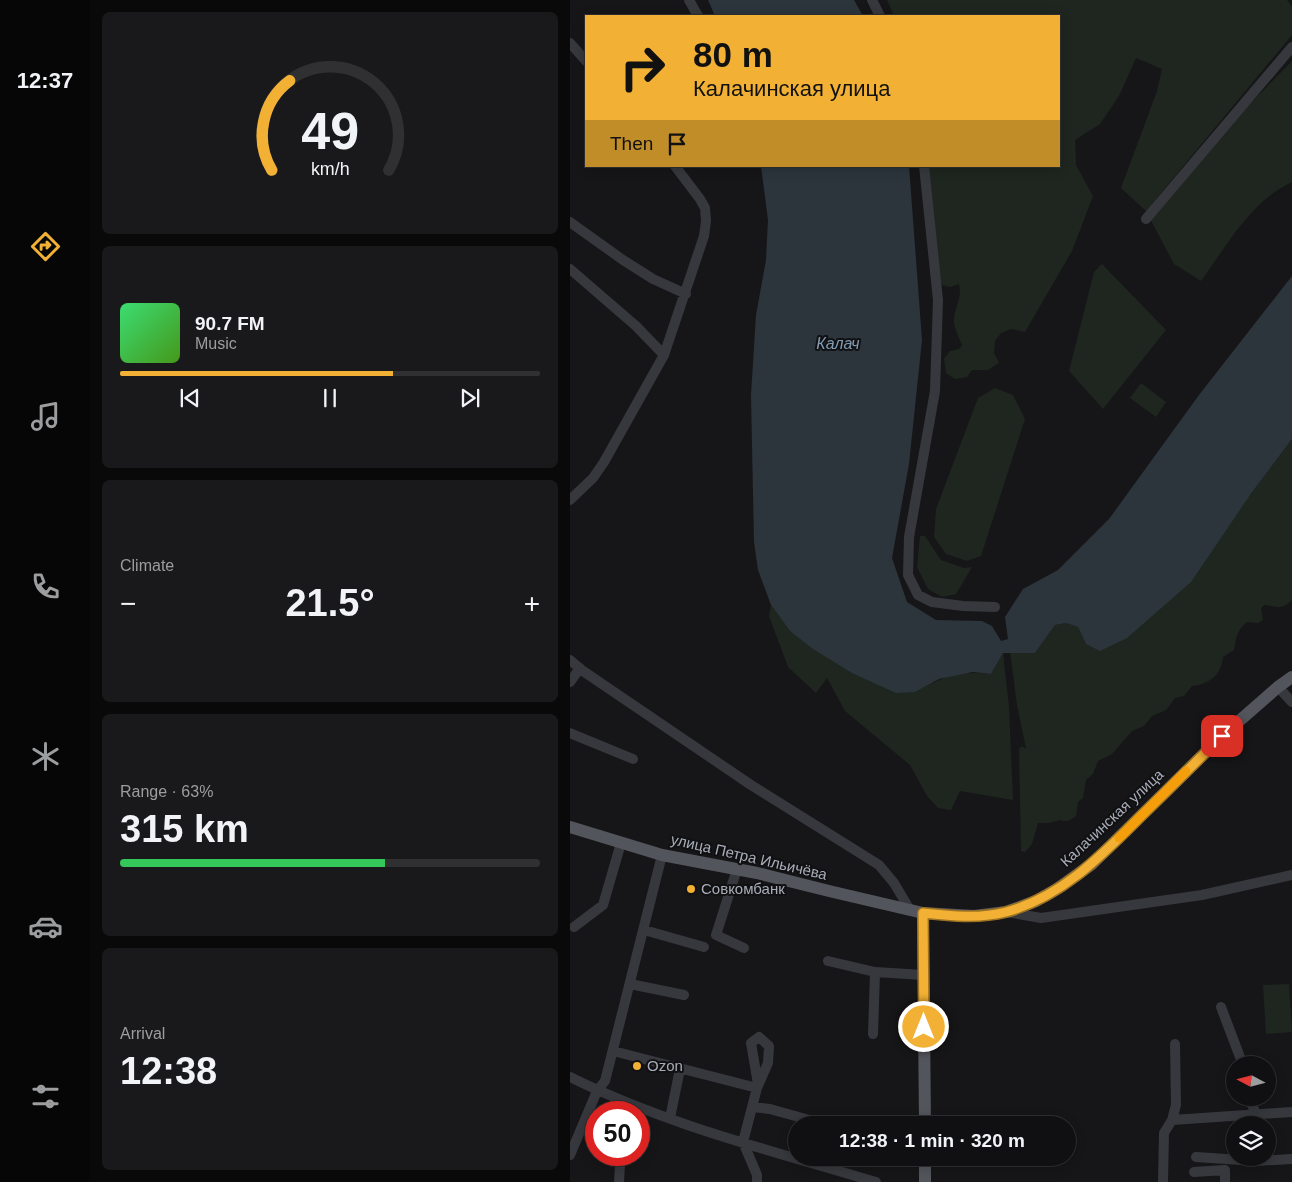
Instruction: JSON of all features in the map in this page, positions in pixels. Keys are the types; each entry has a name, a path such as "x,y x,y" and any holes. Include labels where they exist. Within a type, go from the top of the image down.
{"main road":[{"name":"Калачинская улица","path":"923,913 974,916 1006,912 1036,901 1058,890 1092,864 1222,736 1292,677"},
{"name":"улица Петра Ильичёва","path":"570,827 662,854 737,869 923,913"},
{"path":"923,913 924,1116"},
{"path":"925,1166 925,1182"}],"street":[{"path":"689,0 697,15"},
{"path":"872,0 880,15"},
{"path":"570,43 585,60"},
{"path":"1146,220 1292,47"},
{"path":"924,167 938,300 936,391 909,536 908,575 918,595 932,602 963,606 995,607"},
{"path":"570,500 574,492 593,478 604,462 664,356 686,294 704,236 706,221 705,208 679,168"},
{"path":"570,222 623,260 654,279 686,294"},
{"path":"570,269 636,326 664,356"},
{"path":"570,660 751,785 879,865 894,883 910,910"},
{"path":"570,682 580,668"},
{"path":"1278,687 1292,702"},
{"path":"570,733 633,758"},
{"path":"574,927 603,906 621,843"},
{"path":"570,1155 597,1091 606,1082 662,854"},
{"path":"737,869 716,935 744,948"},
{"path":"1006,912 1041,918 1202,895 1292,875"},
{"path":"644,930 704,947"},
{"path":"828,961 875,972 924,975"},
{"path":"873,1034 875,972"},
{"path":"630,984 684,995"},
{"path":"1221,1007 1240,1056"},
{"path":"1163,1182 1164,1132 1172,1120 1176,1106 1175,1044"},
{"path":"613,1051 757,1088 743,1142 758,1175 757,1182"},
{"path":"670,1118 680,1069"},
{"path":"570,1077 619,1101"},
{"path":"752,1108 770,1109 795,1116"},
{"path":"1274,1116 1292,1112"},
{"path":"650,1113 743,1142 788,1154"},
{"path":"1172,1120 1226,1120"},
{"path":"1196,1157 1226,1158"},
{"path":"1276,1159 1292,1159"},
{"path":"619,1182 620,1166"},
{"path":"831,1166 876,1182"},
{"path":"1194,1172 1225,1170 1225,1182"}],"shaded area":[{"path":"887,0 1287,0 1292,6 1292,35 1151,205 1292,61 1292,182 1277,190 1252,212 1230,239 1201,281 1174,264 1146,211 1121,188 1157,91 1162,69 1136,58 1119,96 1100,124 1075,140 1076,165 1093,196 1072,251 1025,332 1011,329 1001,333 995,341 994,353 999,363 988,370 972,370 967,377 955,379 946,373 944,359 950,351 959,349 962,346 954,323 960,289 959,284 950,287 942,285 940,279 927,167 1060,167 1060,15 894,15"},
{"path":"1102,264 1166,330 1103,409 1069,371 1094,272"},
{"path":"1141,383 1166,402 1156,417 1130,398"},
{"path":"995,388 1013,395 1025,419 981,556 967,561 946,554 934,537 936,509 978,398"},
{"path":"1292,439 1292,600 1282,607 1264,605 1261,608 1263,620 1258,623 1247,622 1241,628 1234,650 1223,657 1217,674 1209,681 1192,686 1184,696 1175,698 1166,710 1152,716 1144,726 1132,731 1112,754 1098,761 1093,774 1086,780 1083,798 1078,802 1076,816 1067,821 1038,823 1032,844 1025,852 1021,851 1019,749 1022,746 1026,749 1017,705 1010,651 1035,653 1055,625 1066,623 1078,627 1086,644 1250,495"},
{"path":"920,536 925,536 941,560 964,568 972,567 956,594 942,597 928,589 917,567"},
{"path":"771,605 790,631 915,692 934,682 952,676 970,673 991,674 1003,653 1009,706 1013,800 960,791 951,810 938,808 927,796 910,765 845,711 827,678 816,693 788,667 769,616"},
{"path":"1289,984 1292,1032 1266,1034 1263,985"}],"water":[{"path":"708,0 854,0 862,15 715,15"},
{"name":"Калач","path":"761,167 909,167 922,340 909,464 892,558 907,602 936,620 982,621 992,626 1001,641 1008,639 1005,617 1023,589 1058,570 1109,519 1199,395 1292,276 1292,439 1250,495 1191,582 1127,638 1100,651 1086,644 1078,627 1066,623 1055,625 1035,653 1003,653 991,674 973,672 939,679 915,692 896,693 852,673 813,649 790,631 771,605 758,570 754,542 751,395 756,315 766,260 768,220"}],"slow traffic":[{"path":"1119,838 1186,771"}],"place":[{"name":"Совкомбанк","path":"691,889"},
{"name":"Ozon","path":"637,1066"}],"route":[{"path":"924,1027 923,913 974,916 1006,912 1036,901 1058,890 1114,844 1222,736"}]}
